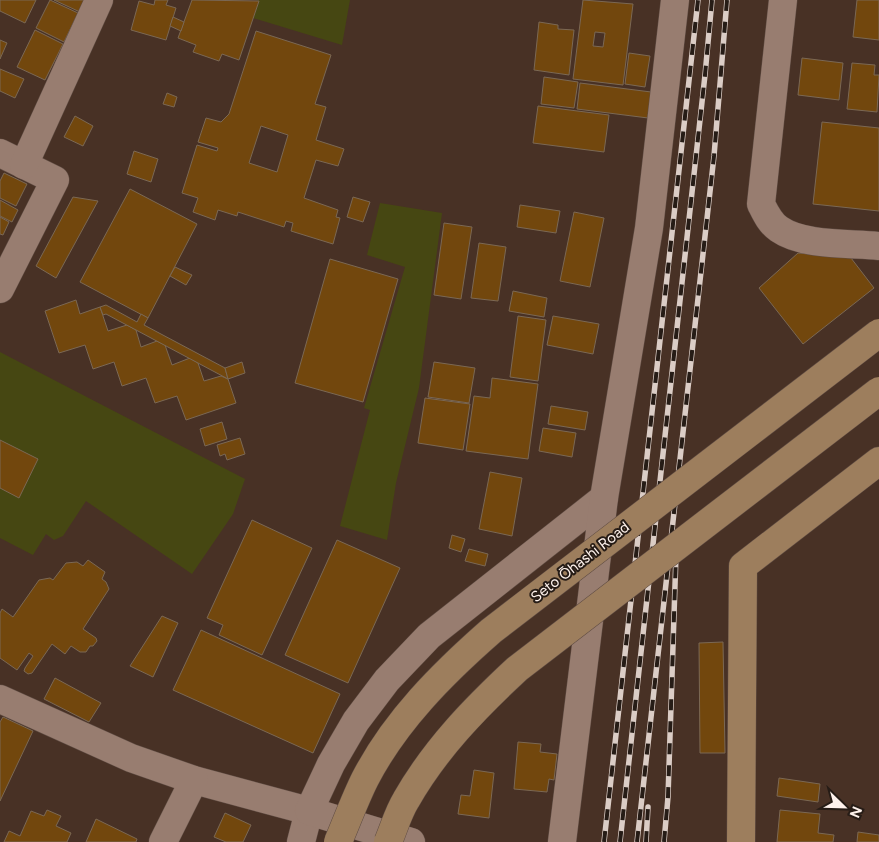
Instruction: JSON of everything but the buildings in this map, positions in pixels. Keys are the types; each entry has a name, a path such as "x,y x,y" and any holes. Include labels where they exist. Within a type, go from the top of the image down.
{"street":[{"path":"0,288 55,180 12,159 99,0"},
{"path":"562,842 604,498 648,228 675,0"},
{"path":"783,0 761,204 768,218 779,229 798,239 879,246"},
{"name":"Seto Ōhashi Road","path":"338,842 371,770 411,709 457,660 499,625 879,333"},
{"path":"388,842 405,801 448,739 484,699 517,669 879,391"},
{"path":"742,842 743,566 879,461"},
{"path":"301,842 309,812 331,764 356,722 387,680 429,636 604,498"},
{"path":"0,699 131,758 194,780 411,842"},
{"path":"163,842 194,780"}],"shaded area":[{"path":"256,0 350,0 342,45 253,18 259,1"},
{"path":"380,203 442,213 419,388 396,483 387,540 340,526 370,410 364,408 405,267 367,255"},
{"path":"0,352 245,479 233,514 192,574 86,501 63,536 54,540 46,534 33,555 0,538"}],"railway":[{"path":"604,842 698,0"},
{"path":"620,842 712,0"},
{"path":"637,842 714,156 727,0"},
{"path":"664,842 668,797 676,555"},
{"path":"646,842 648,807"}]}
